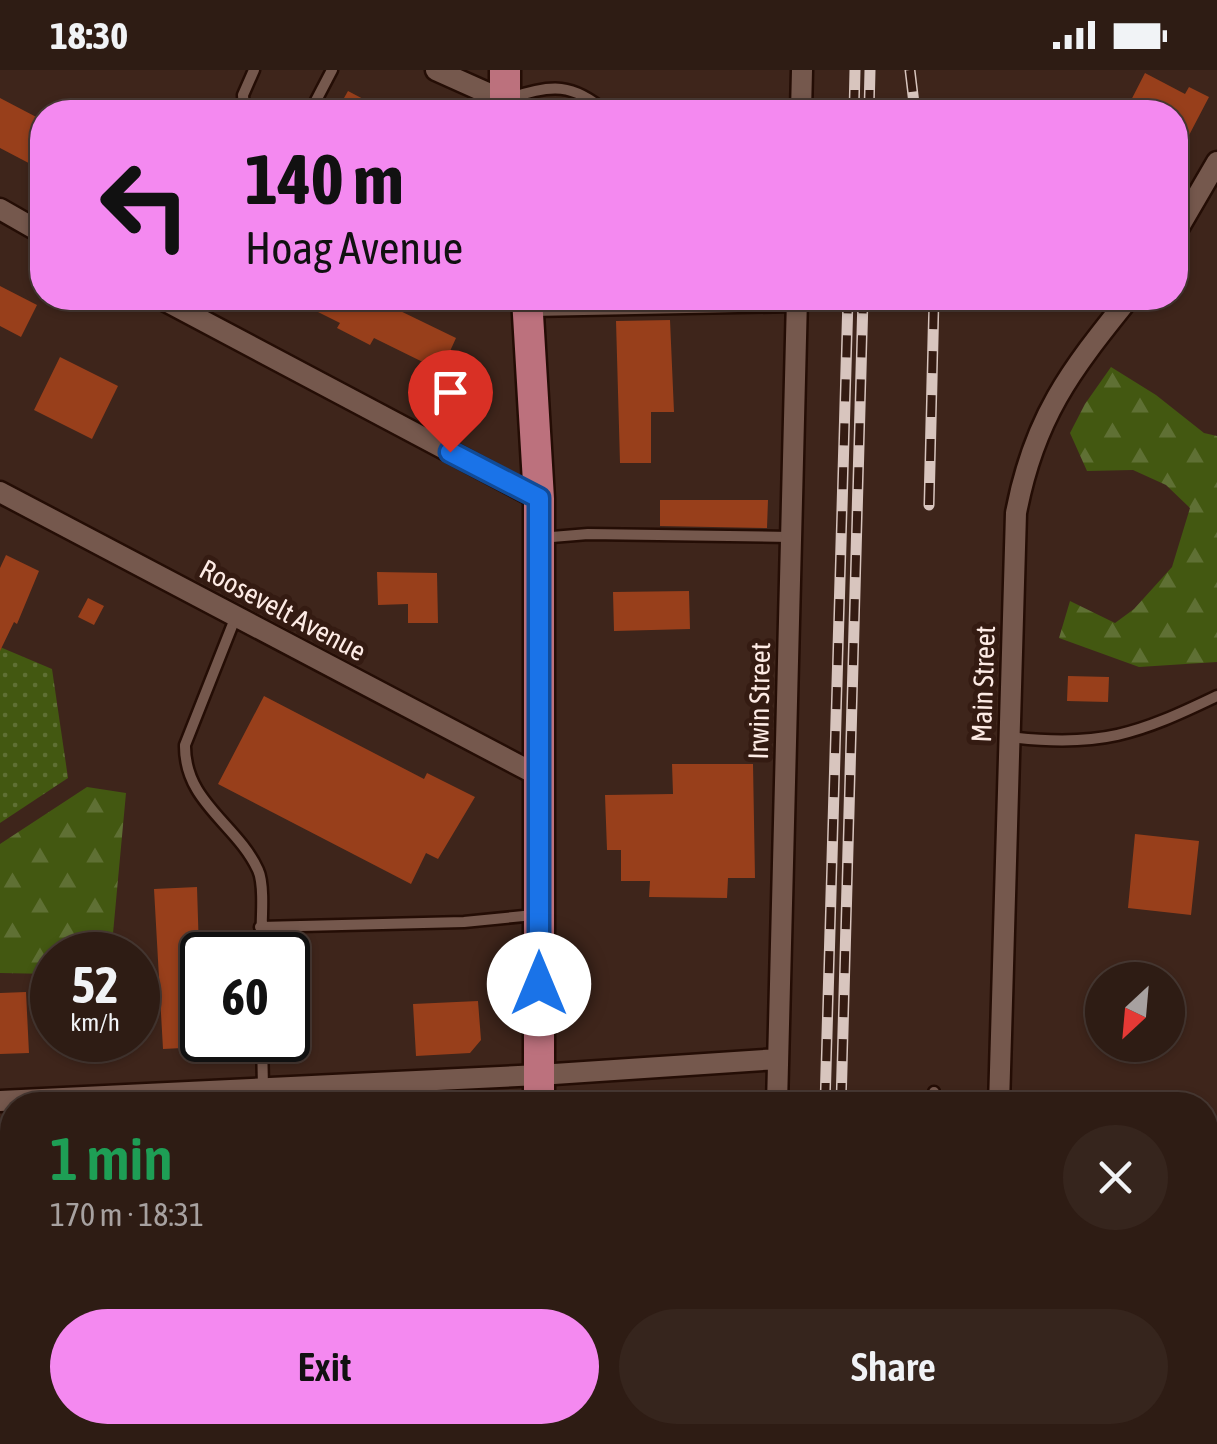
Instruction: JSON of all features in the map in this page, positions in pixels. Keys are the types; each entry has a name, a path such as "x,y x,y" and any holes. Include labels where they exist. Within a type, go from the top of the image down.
{"main road":[{"path":"492,70 505,94"},
{"path":"527,310 540,538 539,1090"}],"street":[{"path":"436,70 505,94"},
{"path":"801,100 802,70"},
{"path":"1188,212 1217,162"},
{"path":"0,210 30,226"},
{"path":"183,310 539,498"},
{"name":"Irwin Street","path":"777,1092 796,310"},
{"name":"Main Street","path":"998,1092 1016,512 1035,436 1058,392 1121,310"},
{"name":"Roosevelt Avenue","path":"0,492 541,777"},
{"path":"449,1092 539,1090 778,1058"},
{"path":"182,1092 263,1088 292,1092"}],"lane":[{"path":"243,100 254,70"},
{"path":"316,100 332,70"},
{"path":"505,94 542,87 572,89 588,100"},
{"path":"540,538 588,534 791,536"},
{"path":"236,616 185,745 184,758 207,808 260,873 260,932"},
{"path":"1010,737 1092,741 1132,734 1217,696"},
{"path":"260,926 464,922 540,915"},
{"path":"262,1062 263,1088"}],"green space":[{"path":"1111,367 1156,395 1204,433 1217,436 1217,662 1139,667 1059,638 1070,601 1115,623 1134,609 1172,567 1190,508 1166,485 1133,470 1087,471 1070,433"},
{"path":"0,647 52,669 68,778 0,823"},
{"path":"87,787 126,793 113,932 30,932 30,974 0,973 0,844"}],"building":[{"path":"1145,73 1185,94 1189,87 1209,97 1188,137 1188,100 1131,100"},
{"path":"348,91 365,100 343,100"},
{"path":"0,98 30,114 30,164 0,148"},
{"path":"0,286 30,301 30,310 34,310 21,337 0,326"},
{"path":"314,310 398,310 456,338 441,371 374,338 370,345 337,328 340,323"},
{"path":"670,320 674,412 651,412 651,463 620,463 616,321"},
{"path":"60,357 118,386 92,439 34,410"},
{"path":"660,500 768,500 767,528 660,526"},
{"path":"6,555 39,571 17,624 14,622 0,651 0,568"},
{"path":"377,572 437,573 438,623 408,623 408,604 378,605"},
{"path":"689,591 690,629 614,631 613,592"},
{"path":"88,598 104,606 94,625 78,617"},
{"path":"1068,676 1109,677 1108,702 1067,701"},
{"path":"264,696 424,779 427,773 475,797 438,859 426,853 411,884 218,784"},
{"path":"672,764 753,764 755,878 728,878 727,898 649,897 650,881 621,881 621,850 607,850 605,795 673,794"},
{"path":"1135,834 1199,841 1191,915 1128,908"},
{"path":"197,887 198,932 180,932 180,1048 163,1049 160,932 156,932 154,889"},
{"path":"26,992 29,1053 0,1054 0,993"},
{"path":"478,1001 481,1040 470,1053 416,1056 413,1004"}],"railway":[{"path":"854,100 855,70"},
{"path":"869,100 870,70"},
{"path":"910,70 914,100"},
{"path":"825,1092 848,310"},
{"path":"841,1092 863,310"},
{"path":"929,505 934,310"}],"route":[{"path":"450,452 539,498 539,984"}]}
